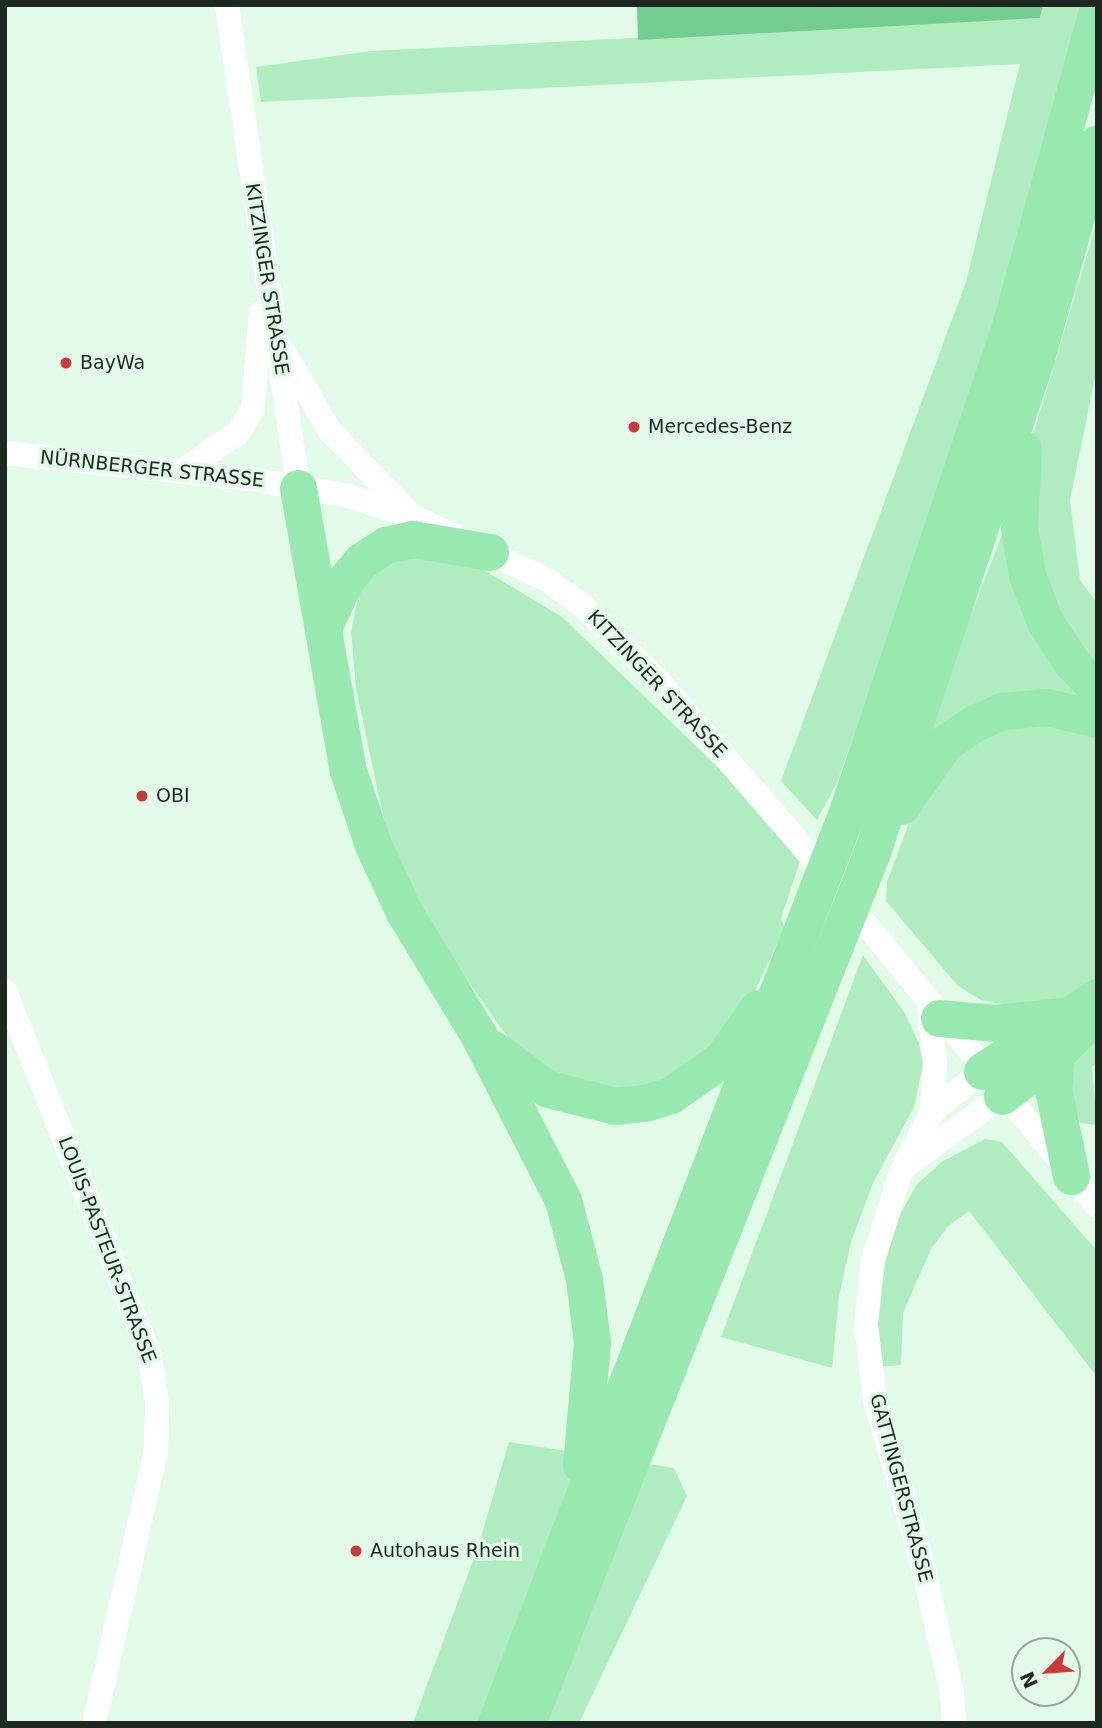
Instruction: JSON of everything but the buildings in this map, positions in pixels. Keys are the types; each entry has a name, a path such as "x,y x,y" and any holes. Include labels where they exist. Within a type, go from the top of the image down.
{"highway":[{"path":"496,1723 800,942 847,813 944,533 1011,323 1097,11"},
{"path":"527,1723 872,852 1036,358 1097,144"},
{"path":"1036,358 1019,477 1019,528 1027,575 1045,622 1072,663 1097,689"},
{"path":"298,488 348,771 373,845 404,912 479,1036 563,1200 584,1279 592,1342 587,1435 564,1548"},
{"path":"323,628 346,579 361,561 386,545 412,539 490,552"},
{"path":"872,852 945,743 975,723 1002,711 1047,707 1097,719"},
{"path":"479,1036 520,1073 548,1089 615,1106 645,1103 671,1095 722,1059 800,942"},
{"path":"992,1083 1080,1014 1097,996"},
{"path":"934,1012 996,1023 1080,1014"},
{"path":"1071,1176 1052,1089 1056,1054 1080,1014"},
{"path":"992,1083 1056,1054"}],"street":[{"name":"KITZINGER STRASSE","path":"227,5 298,488 349,496 412,516 547,580 581,604 658,680 799,841 934,1012 1097,1206"},
{"path":"182,471 239,433 253,408 264,260"},
{"path":"275,337 330,430 412,516"},
{"name":"NÜRNBERGER STRASSE","path":"5,453 182,471 298,488"},
{"name":"LOUIS-PASTEUR-STRASSE","path":"5,991 150,1356 157,1404 156,1451 94,1723"},
{"path":"932,1112 934,1012"},
{"path":"901,1171 992,1083"},
{"name":"GATTINGERSTRASSE","path":"954,1723 952,1693 923,1566 875,1400 866,1324 873,1261 901,1171 932,1112 992,1083"}],"green space":[{"path":"637,5 1043,5 1040,18 638,40"},
{"path":"1043,5 1088,5 1022,257 837,783 817,820 781,781 966,282 1020,64 261,102 256,67 371,51 1040,18"},
{"path":"1097,221 1097,367 1070,500 1080,580 1097,603 1097,677 1034,581 1028,452"},
{"path":"1009,517 1097,697 1048,704 911,768"},
{"path":"404,549 482,569 562,617 727,776 800,861 781,919 785,927 737,1029 655,1094 577,1090 509,1039 430,928 388,834 356,688 351,631 362,577"},
{"path":"1015,721 1097,728 1097,985 1046,1009 1002,1015 1001,1004 981,1000 958,986 886,901 887,882 912,815 947,756"},
{"path":"863,955 904,1012 919,1043 923,1065 914,1107 873,1183 851,1242 839,1296 832,1368 721,1337"},
{"path":"1097,1030 1097,1063 1092,1067 1097,1125 1080,1123 1069,1088 1069,1057"},
{"path":"985,1139 1002,1142 1097,1251 1097,1377 969,1211 948,1226 931,1249 903,1313 901,1365 875,1367 880,1263 894,1225 917,1184 943,1161"},
{"path":"509,1442 674,1468 687,1496 579,1723 413,1723 478,1547"}],"place":[{"name":"BayWa","path":"66,363"},
{"name":"Mercedes-Benz","path":"634,427"},
{"name":"OBI","path":"142,796"},
{"name":"Autohaus Rhein","path":"356,1551"}]}
